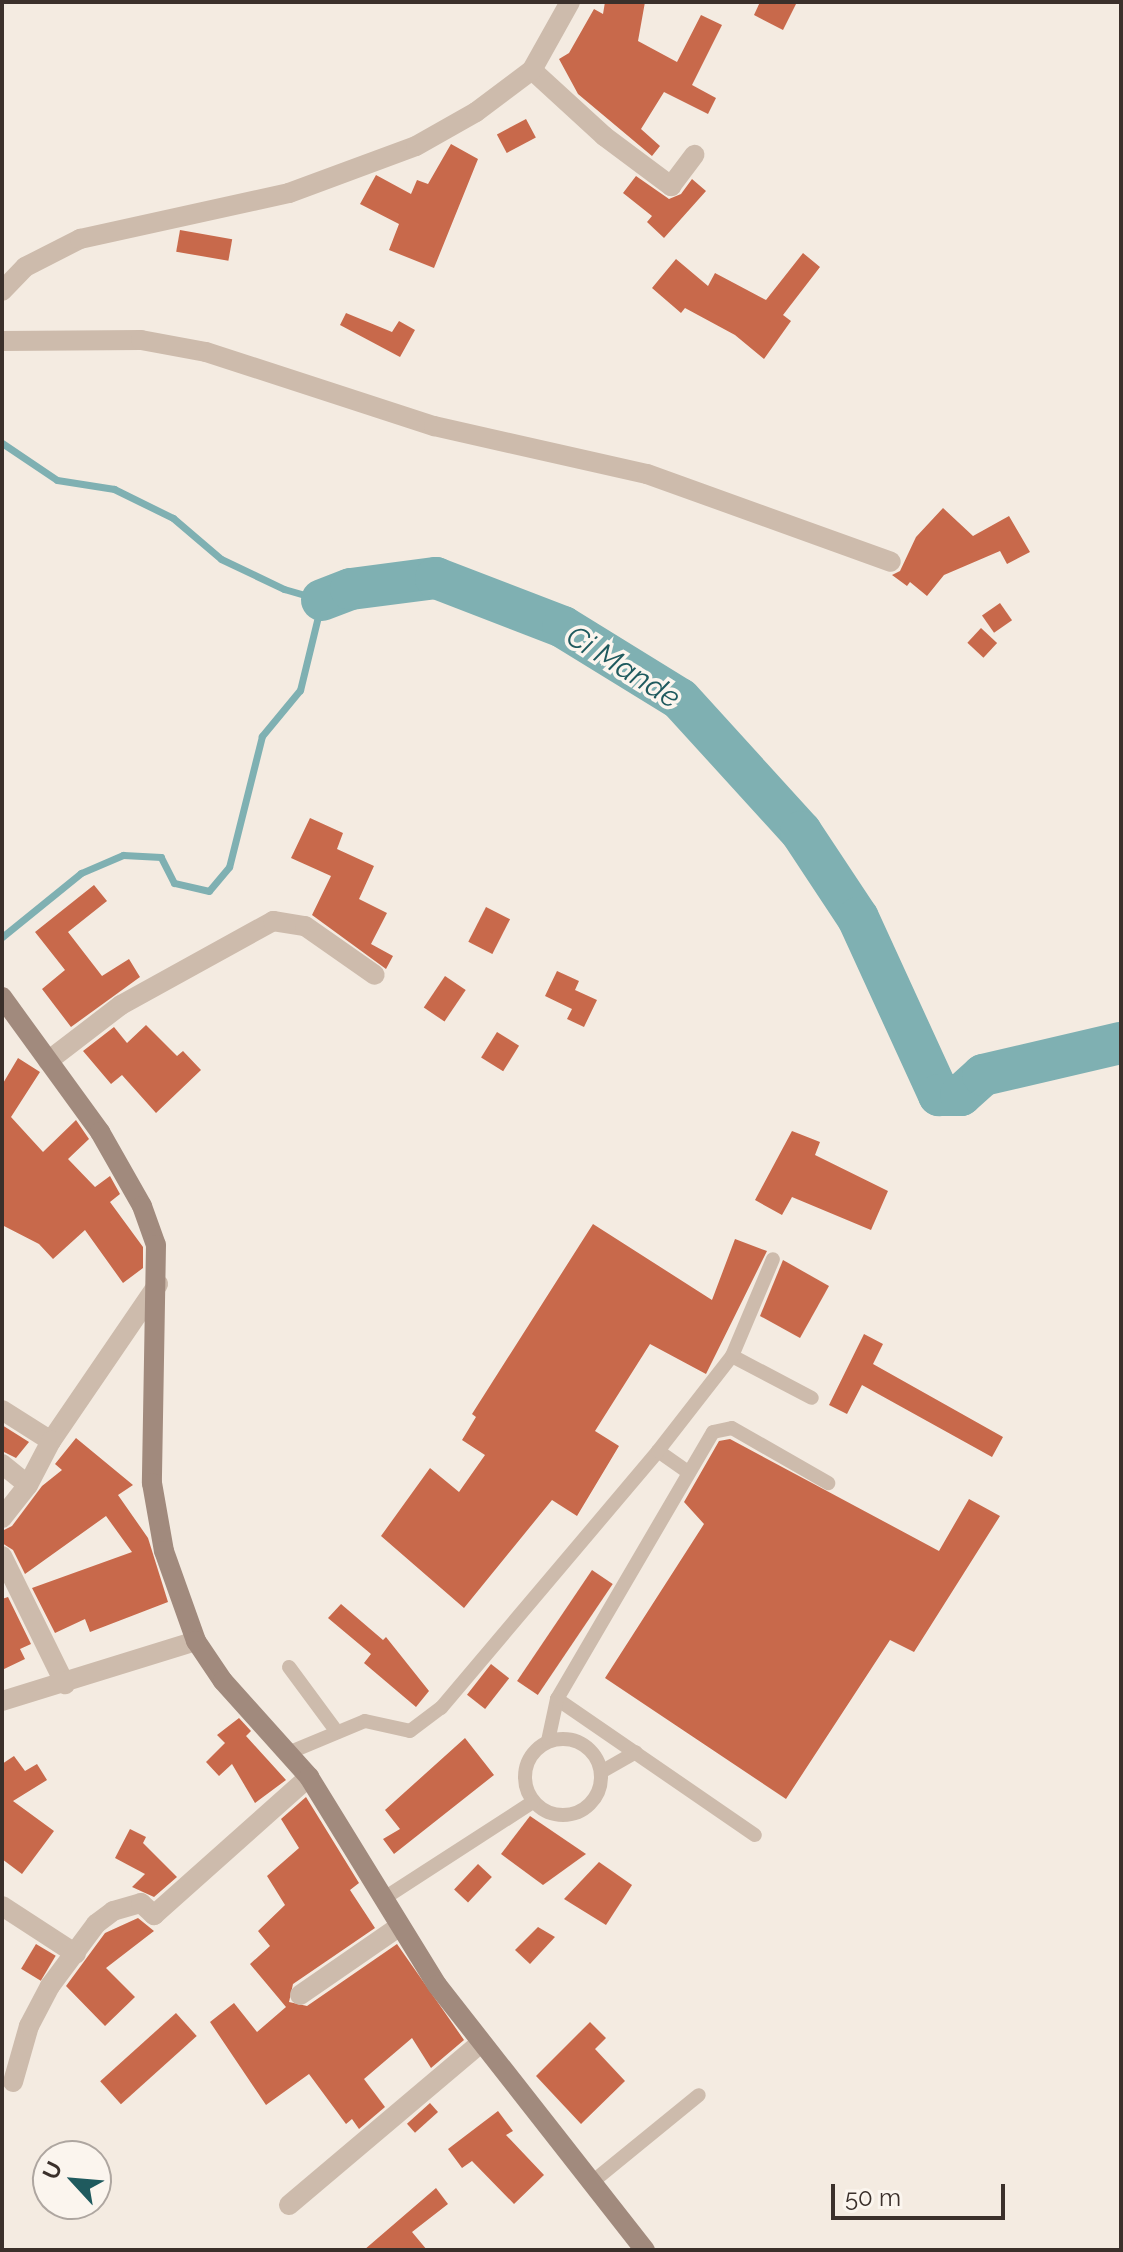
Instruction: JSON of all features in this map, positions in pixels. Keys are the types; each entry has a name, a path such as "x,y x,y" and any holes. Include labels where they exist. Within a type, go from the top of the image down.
{"main road":[{"path":"3,998 100,1132 142,1206 156,1245 158,1284 152,1483 164,1551 196,1641 231,1691 309,1777 386,1897 400,1926 481,2043 645,2250"}],"street":[{"path":"2,291 25,267 80,239 289,193 416,146 476,112 532,70 570,2"},
{"path":"532,70 604,136 671,186 694,155"},
{"path":"2,341 141,340 206,352 434,426 647,474 891,562"},
{"path":"48,1061 121,1005 273,921 305,926 375,975"},
{"path":"2,1518 28,1485 51,1441 158,1284"},
{"path":"2,1410 51,1441"},
{"path":"2,1464 28,1485"},
{"path":"5,1569 65,1684"},
{"path":"2,1701 196,1641"},
{"path":"13,2082 29,2026 50,1986 96,1924 113,1911 141,1903 154,1915 309,1777"},
{"path":"2,1906 76,1954"},
{"path":"300,1995 400,1926"},
{"path":"289,2205 481,2043"}],"lane":[{"path":"288,1753 370,1720 410,1731 441,1708 658,1451 732,1356 773,1259"},
{"path":"732,1356 812,1398"},
{"path":"548,1741 557,1699 713,1432 722,1426 828,1483"},
{"path":"658,1451 688,1472"},
{"path":"289,1667 337,1732"},
{"path":"557,1699 755,1835"},
{"path":"564,1738 584,1745 601,1772 597,1794 583,1810 551,1814 533,1802 524,1771 534,1751 548,1741 564,1738"},
{"path":"601,1772 636,1752"},
{"path":"386,1897 533,1802"},
{"path":"591,2183 699,2095"}],"building":[{"path":"605,2 645,2 638,41 677,62 701,15 722,25 692,85 716,98 708,114 664,92 641,129 660,146 652,156 578,94 559,59 569,53 594,9 603,14"},
{"path":"760,2 797,2 783,30 754,15"},
{"path":"526,119 536,138 507,153 497,134"},
{"path":"451,144 478,159 434,268 389,250 399,224 360,204 376,175 411,194 417,180 428,184"},
{"path":"636,176 669,199 681,194 692,179 706,191 664,238 647,222 652,216 623,193"},
{"path":"180,230 232,239 228,261 176,252"},
{"path":"803,253 820,267 783,315 791,321 764,359 735,335 685,308 681,313 652,288 676,259 708,286 715,273 766,300"},
{"path":"346,313 392,332 399,321 415,330 400,357 340,325"},
{"path":"943,508 973,536 1009,516 1030,552 1007,564 1000,551 944,575 927,596 910,582 907,586 892,575 900,571 916,537"},
{"path":"1000,603 1012,620 994,633 982,616"},
{"path":"981,628 997,643 983,658 967,643"},
{"path":"310,818 343,833 337,849 374,866 359,899 387,913 371,944 393,956 386,969 312,915 331,876 291,858"},
{"path":"94,885 107,901 68,932 102,976 129,959 140,977 71,1027 42,989 65,970 35,932"},
{"path":"486,907 510,919 492,954 468,942"},
{"path":"557,971 579,981 575,990 597,1000 584,1027 567,1019 572,1009 545,996"},
{"path":"445,976 466,990 444,1021 424,1008"},
{"path":"146,1025 177,1056 183,1051 201,1070 156,1113 122,1075 111,1084 83,1051 114,1027 127,1043"},
{"path":"497,1032 519,1046 503,1071 481,1057"},
{"path":"18,1058 40,1072 11,1117 43,1152 76,1120 89,1139 68,1159 95,1187 110,1176 120,1194 110,1202 143,1247 143,1268 123,1283 85,1230 53,1259 39,1244 2,1225 2,1085"},
{"path":"792,1131 820,1142 815,1155 888,1191 871,1230 792,1197 782,1215 755,1200"},
{"path":"593,1224 712,1300 735,1239 767,1251 706,1374 650,1344 595,1431 619,1446 577,1516 552,1500 464,1608 381,1536 430,1468 459,1492 485,1455 462,1440 476,1417 472,1414"},
{"path":"783,1260 829,1286 800,1338 760,1316"},
{"path":"864,1334 883,1344 873,1364 1003,1437 992,1457 862,1385 847,1414 829,1405"},
{"path":"2,1425 29,1442 16,1458 2,1451"},
{"path":"76,1438 133,1485 118,1495 148,1538 168,1602 90,1632 85,1619 55,1633 32,1588 132,1552 106,1516 25,1574 13,1550 2,1543 2,1531 12,1526 42,1486 62,1470 55,1464"},
{"path":"730,1439 939,1551 969,1499 1000,1516 914,1652 890,1640 786,1799 605,1678 704,1524 684,1502 719,1441"},
{"path":"592,1570 613,1584 538,1695 517,1681"},
{"path":"8,1597 31,1644 20,1649 25,1659 2,1670 2,1599"},
{"path":"341,1604 383,1640 386,1637 429,1691 416,1707 364,1663 371,1654 328,1618"},
{"path":"491,1664 509,1678 485,1709 467,1695"},
{"path":"239,1718 251,1731 246,1736 286,1780 255,1803 232,1764 219,1776 206,1762 225,1743 217,1735"},
{"path":"465,1738 494,1775 394,1854 383,1839 400,1829 385,1810"},
{"path":"14,1756 25,1771 37,1764 47,1780 13,1801 54,1831 22,1874 2,1859 2,1764"},
{"path":"306,1797 359,1883 350,1890 375,1928 293,1984 289,2002 307,2006 397,1944 464,2040 431,2068 412,2038 364,2079 385,2107 359,2129 352,2119 346,2124 309,2074 266,2105 210,2022 234,2003 257,2032 286,2007 250,1964 270,1946 258,1931 285,1905 267,1876 299,1848 281,1819"},
{"path":"530,1816 586,1854 543,1885 501,1854"},
{"path":"130,1829 146,1837 143,1843 177,1877 154,1897 132,1887 145,1874 115,1858"},
{"path":"599,1862 632,1885 606,1925 564,1899"},
{"path":"478,1864 492,1877 468,1903 454,1890"},
{"path":"138,1918 154,1931 106,1968 135,1997 105,2026 66,1986 105,1933"},
{"path":"538,1927 555,1937 530,1964 515,1950"},
{"path":"36,1944 56,1956 41,1981 21,1969"},
{"path":"176,2013 197,2036 121,2104 100,2081"},
{"path":"590,2022 606,2038 595,2049 625,2081 581,2124 536,2076"},
{"path":"430,2103 438,2112 415,2133 407,2124"},
{"path":"498,2111 513,2131 506,2135 544,2175 514,2204 472,2161 462,2168 448,2149"},
{"path":"436,2188 448,2204 412,2232 427,2250 364,2250"}],"waterway":[{"path":"2,443 57,480 114,489 173,518 221,559 284,589 322,600 300,690 262,736 229,867 209,891 174,883 161,857 123,855 81,873 2,937"},
{"name":"Ci Mande","path":"322,600 351,589 436,578 563,627 680,699 801,832 858,918 939,1095 961,1095 983,1075 1121,1043"}]}
